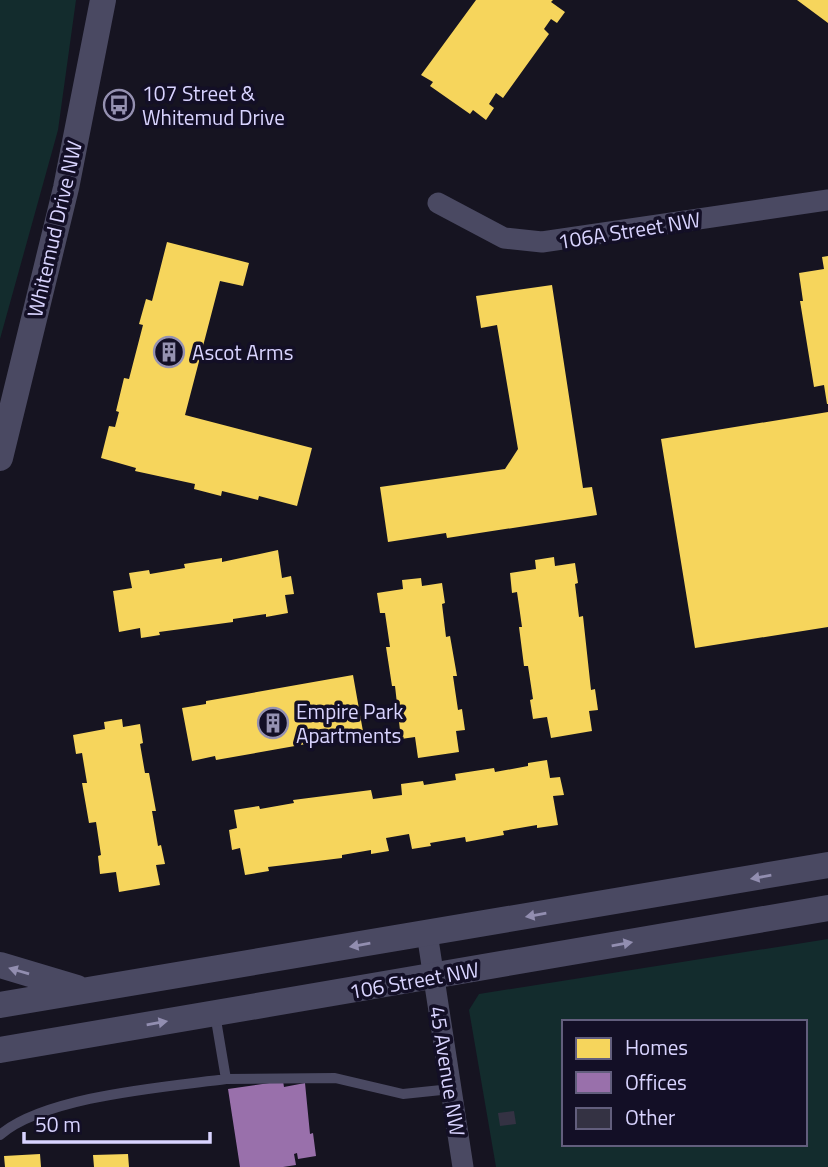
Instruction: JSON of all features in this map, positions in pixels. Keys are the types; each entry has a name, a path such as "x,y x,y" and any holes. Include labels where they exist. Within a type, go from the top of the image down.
{"street":[{"name":"Whitemud Drive NW","path":"0,458 66,188 103,0"},
{"name":"106A Street NW","path":"438,203 504,238 542,242 828,200"},
{"name":"106 Street NW","path":"0,1005 828,865"},
{"name":"106 Street NW","path":"0,1050 828,908"},
{"name":"45 Avenue NW","path":"427,933 463,1167"},
{"path":"0,965 86,990"},
{"path":"0,1068 90,1035"}],"lane":[{"path":"215,1013 226,1079"},
{"path":"0,1135 8,1128 63,1104 226,1079 335,1078 403,1094 451,1089"}],"green space":[{"path":"0,0 76,0 58,130 0,339"},
{"path":"828,939 828,1167 496,1167 469,1010 479,994"}],"building: Homes":[{"path":"476,0 553,0 551,2 565,12 557,23 551,19 544,29 549,34 503,98 496,93 489,104 494,108 486,120 473,110 470,114 430,86 433,82 421,75"},
{"path":"797,0 828,0 828,23"},
{"name":"Ascot Arms","path":"167,242 249,263 243,286 220,281 185,415 312,448 297,506 259,496 258,500 222,491 221,496 194,489 195,484 135,471 136,468 101,458 109,426 115,427 124,378 129,379 143,325 139,324 146,299 152,301"},
{"path":"828,256 827,404 824,385 814,387 800,301 803,301 799,273 824,269 822,257"},
{"path":"552,285 583,488 592,487 597,515 447,538 446,533 388,542 380,487 505,469 518,449 497,325 481,328 476,296"},
{"path":"828,412 828,627 695,648 661,439"},
{"path":"278,550 282,578 291,576 294,594 285,595 288,613 233,619 233,622 159,632 160,635 141,638 140,628 119,632 113,591 132,588 129,573 149,570 150,574 185,568 184,564 222,558 222,562"},
{"path":"554,557 555,566 575,563 579,617 583,616 591,690 595,689 598,710 589,711 592,731 551,738 547,717 533,719 530,700 533,699 528,666 524,666 517,592 512,593 510,573 536,569 535,560"},
{"path":"421,578 422,586 442,583 446,637 450,636 457,676 453,676 458,710 462,709 465,730 456,731 459,752 418,758 415,737 401,739 395,686 392,686 386,647 390,647 385,613 380,613 377,593 403,589 402,580"},
{"name":"Empire Park Apartments","path":"353,675 364,737 341,741 340,738 216,760 215,756 192,761 182,708 206,704 206,701"},
{"path":"122,719 123,727 140,724 145,773 149,773 156,811 152,811 158,846 161,845 165,864 156,865 160,885 119,892 116,872 100,874 98,856 101,855 96,822 89,823 82,783 87,783 82,753 76,754 73,735 105,729 104,722"},
{"path":"547,760 550,778 560,777 564,795 553,796 558,825 537,828 537,825 503,831 504,835 466,842 465,837 412,849 409,834 386,838 389,851 371,854 371,850 342,855 342,858 268,867 269,871 245,875 240,848 232,850 229,830 237,828 234,810 259,806 260,809 294,803 293,800 371,790 373,799 402,795 401,784 423,781 424,785 456,780 455,774 494,768 495,772"},
{"path":"40,1154 41,1167 5,1167 4,1156"},
{"path":"128,1154 129,1167 94,1167 93,1155"}],"building: Offices":[{"path":"283,1081 284,1087 305,1083 310,1134 313,1133 316,1156 298,1159 297,1153 294,1154 296,1165 283,1167 240,1167 228,1089"}],"building: Other":[{"path":"514,1111 516,1124 500,1126 498,1113"}],"place":[{"name":"107 Street & Whitemud Drive","path":"119,105"},
{"name":"Ascot Arms","path":"169,352"},
{"name":"Empire Park Apartments","path":"273,723"}]}
